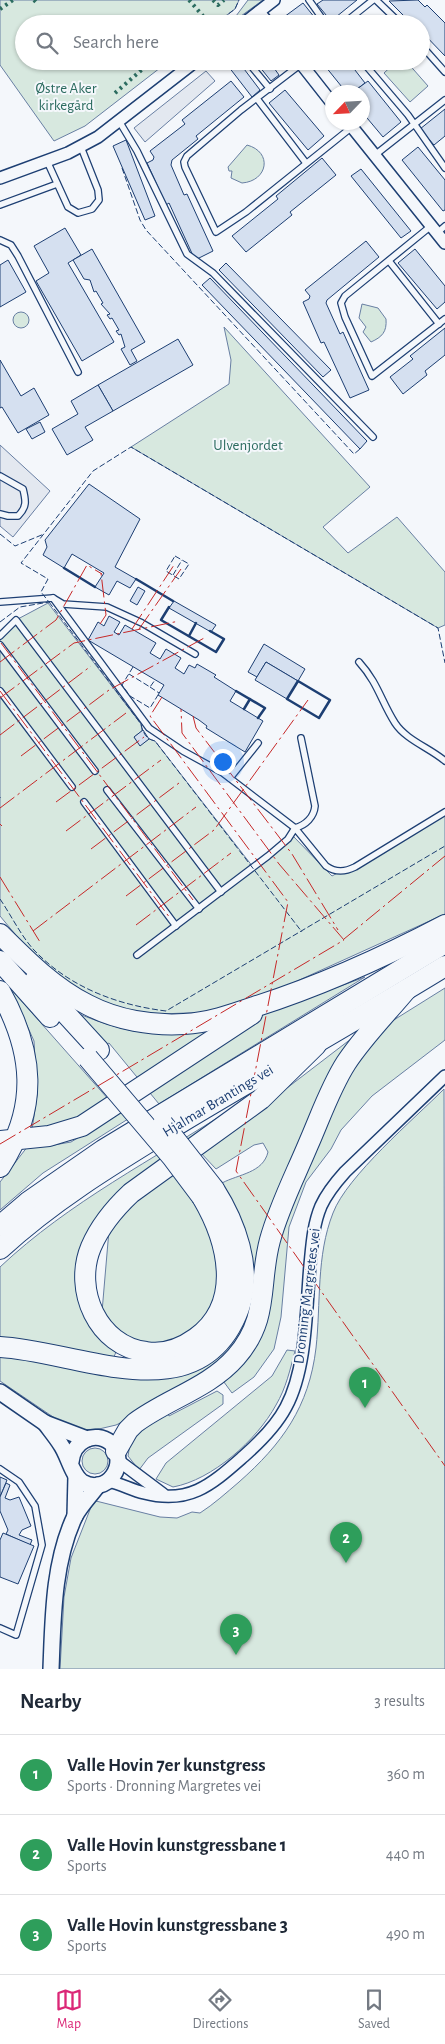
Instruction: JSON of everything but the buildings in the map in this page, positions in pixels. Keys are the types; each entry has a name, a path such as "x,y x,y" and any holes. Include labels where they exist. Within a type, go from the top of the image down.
{"highway":[{"path":"0,935 29,964 70,995 104,1012 146,1023 186,1024 218,1018 268,1003 372,961 445,925"},
{"path":"0,935 94,1054"},
{"name":"Hjalmar Brantings vei","path":"0,1226 28,1202 103,1150 445,943"},
{"path":"0,961 94,1054 182,1146 208,1193 229,1216 241,1250 243,1288 233,1322 214,1347 181,1366 153,1371 120,1368 37,1351 0,1347"},
{"name":"Hjalmar Brantings vei","path":"0,1249 40,1216 98,1174 445,966"},
{"path":"118,1456 128,1430 135,1423 215,1376 232,1362 244,1347 257,1322 261,1307 267,1256 275,1225 333,1087 360,1044 406,990"},
{"path":"0,991 22,1039 27,1064 26,1103 8,1140 0,1167"},
{"path":"8,1140 61,1134 82,1126 268,1003"},
{"path":"208,1193 225,1251 227,1286 218,1315 200,1335 173,1351 148,1353 129,1349 115,1340 103,1328 88,1300 85,1284 86,1267 90,1249 98,1233 118,1205 131,1193 261,1098 316,1045"}],"street":[{"path":"255,15 274,0"},
{"path":"0,178 81,147 120,121 185,70"},
{"path":"306,70 325,94"},
{"path":"354,130 438,228 445,243"},
{"name":"Dronning Margretes vei","path":"74,1469 84,1483 103,1483 145,1493 185,1496 202,1490 250,1450 280,1417 292,1392 299,1368 312,1237 321,1205 345,1172 445,1076"},
{"path":"0,1392 44,1423 87,1439 103,1439 118,1456 164,1495"},
{"path":"44,1423 74,1469"},
{"path":"51,1669 56,1589 63,1554 75,1516 74,1469 76,1447 87,1439"},
{"path":"75,1516 103,1483 116,1474 118,1456"}],"lane":[{"path":"309,0 320,15"},
{"path":"355,15 375,0 391,15"},
{"path":"430,55 445,72"},
{"path":"254,70 270,90"},
{"path":"292,70 258,100 241,110 187,156 184,162 216,232 246,212 344,130"},
{"path":"370,70 408,115 445,168"},
{"path":"258,100 306,163"},
{"path":"375,155 445,100"},
{"path":"120,121 137,151 187,254 213,273 373,438"},
{"path":"47,161 68,208 78,213 92,209 99,200 98,190 81,147"},
{"path":"0,205 57,184"},
{"path":"438,228 354,287 344,296 341,303 345,317 372,376 445,319"},
{"path":"0,240 11,245 18,256 78,372"},
{"path":"389,261 439,324"},
{"path":"0,476 23,490 26,501 24,510 18,516 0,514"},
{"path":"0,602 53,598 63,604 107,607 117,610 195,654"},
{"path":"53,598 149,728 183,751 230,778 295,828 326,866 333,870 344,871 355,867 445,812"},
{"path":"0,636 16,620 221,892"},
{"path":"0,645 95,771"},
{"path":"360,662 379,688 395,724 405,734 445,761"},
{"path":"0,691 72,787"},
{"path":"137,955 221,892 288,838 295,828 301,826 314,814 316,806 301,738"},
{"path":"230,778 258,743"},
{"path":"107,790 199,909"},
{"path":"84,802 176,926"},
{"path":"0,1469 19,1482 35,1506 42,1545 16,1635 0,1628"}],"green space":[{"name":"Østre Aker kirkegård","path":"0,0 239,0 235,9 227,15 15,15 15,70 157,70 85,126 54,141 0,65"},
{"path":"248,0 263,0 242,15 237,15"},
{"path":"387,70 414,70 428,86 410,102 384,73"},
{"path":"247,145 261,154 264,166 262,172 257,177 242,183 231,178 232,171 229,171 228,167"},
{"path":"362,304 378,308 386,319 386,327 383,334 371,342 363,332 366,327 359,318"},
{"path":"18,312 24,312 29,317 27,326 18,328 13,323 13,317"},
{"name":"Ulvenjordet","path":"224,327 370,487 323,527 348,553 397,517 445,572 445,625 438,628 131,447 229,384 231,360"},
{"path":"48,603 141,724 142,731 134,737 140,745 149,739 155,741 253,867 293,836 332,876 445,814 445,914 284,987 214,1012 132,1015 71,989 20,940 0,916 0,636 16,620"},
{"path":"365,977 159,1104 150,1093 261,1015"},
{"path":"10,988 109,1100 74,1121 32,1130 37,1095 34,1041"},
{"path":"445,988 445,1040 372,1096 341,1130 331,1149 306,1182 289,1227 281,1317 274,1349 254,1377 232,1393 221,1378 227,1374 276,1239 347,1073 389,1023"},
{"path":"67,1009 103,1023 141,1032 174,1033 220,1028 141,1082 109,1043 102,1047"},
{"path":"360,1032 340,1063 254,1312 228,1359 133,1417 116,1425 99,1429 78,1430 62,1423 0,1381 0,1355 138,1379 156,1379 173,1377 189,1371 204,1363 218,1352 240,1326 247,1310 222,1183 256,1169 265,1159 268,1152 263,1143 254,1145 216,1169 199,1151 257,1111"},
{"path":"444,1089 445,1669 60,1669 64,1597 71,1558 91,1507 96,1501 160,1517 177,1518 192,1512 200,1513 239,1482 268,1453 291,1423 307,1388 316,1348 321,1263 333,1213 352,1182 366,1165"},
{"path":"233,1108 145,1172 77,1262 76,1288 82,1311 99,1338 116,1352 113,1359 0,1340 0,1267 54,1222 83,1202"},
{"path":"121,1112 128,1119 43,1173 0,1210 0,1182 28,1146 48,1146 71,1142"},
{"path":"172,1171 203,1213 217,1251 217,1298 195,1330 168,1343 140,1343 116,1329 102,1312 109,1230 133,1203"},
{"path":"287,1350 295,1351 282,1392 268,1418 245,1444 218,1467 188,1483 173,1487 156,1479 166,1463 272,1376"},
{"path":"217,1391 223,1395 223,1404 148,1458 139,1470 128,1456 131,1438 166,1410 169,1416"},
{"path":"95,1448 104,1452 108,1461 104,1470 95,1474 86,1470 82,1461 86,1452"}],"shaded area":[{"path":"206,71 215,81 145,142 134,128"},
{"path":"0,445 50,491 13,537 0,526"}],"hedge":[{"path":"0,9 13,0"},
{"path":"189,0 202,15"},
{"path":"213,0 218,5 224,0"},
{"path":"115,93 142,70"}],"fence":[{"path":"227,15 235,9 239,0"},
{"path":"122,168 140,220 146,230 354,454 360,449"},
{"path":"0,622 20,607 49,602 41,592 48,579 21,563 93,471 131,447 438,628 445,663"},
{"path":"0,534 15,546 44,534"},
{"path":"175,556 189,564 179,579 166,571 175,556"},
{"path":"173,575 182,560"},
{"path":"49,602 141,724 145,735 155,741 302,932"},
{"path":"133,667 122,685 130,696 150,708 158,695"},
{"path":"129,674 150,687 155,680"},
{"path":"150,687 159,693"},
{"path":"0,899 20,932 34,950 63,974 78,984 112,999 166,1011 445,846"}],"wall":[{"path":"64,568 95,587"},
{"path":"136,579 173,601"},
{"path":"169,607 161,620 216,652 224,639 210,631"},
{"path":"189,636 196,623"},
{"path":"298,681 330,700 319,718 287,699 298,681"},
{"path":"236,691 265,708 258,718"},
{"path":"244,709 250,699"}],"power":[{"path":"0,662 56,620 87,565 102,574"},
{"path":"132,629 174,565"},
{"path":"139,629 181,569"},
{"path":"100,624 106,615 101,573"},
{"path":"0,698 74,643 179,621"},
{"path":"21,756 109,690 206,637"},
{"path":"1,643 193,900"},
{"path":"0,735 91,666"},
{"path":"0,691 170,918"},
{"path":"162,697 150,716 288,902 236,1171 445,1466"},
{"path":"126,896 214,830 308,700"},
{"path":"0,1144 344,940 279,864 182,733 181,709"},
{"path":"0,808 126,713"},
{"path":"193,716 196,728 292,854 338,930"},
{"path":"56,802 144,737"},
{"path":"66,831 161,760"},
{"path":"91,849 179,783"},
{"path":"33,931 196,807"},
{"path":"136,925 231,853"},
{"path":"344,939 445,856"},
{"path":"0,877 40,942"}],"place":[{"name":"Valle Hovin 7er kunstgress","path":"365,1408"},
{"name":"Valle Hovin kunstgressbane 1","path":"346,1563"},
{"name":"Valle Hovin kunstgressbane 3","path":"236,1655"}]}
